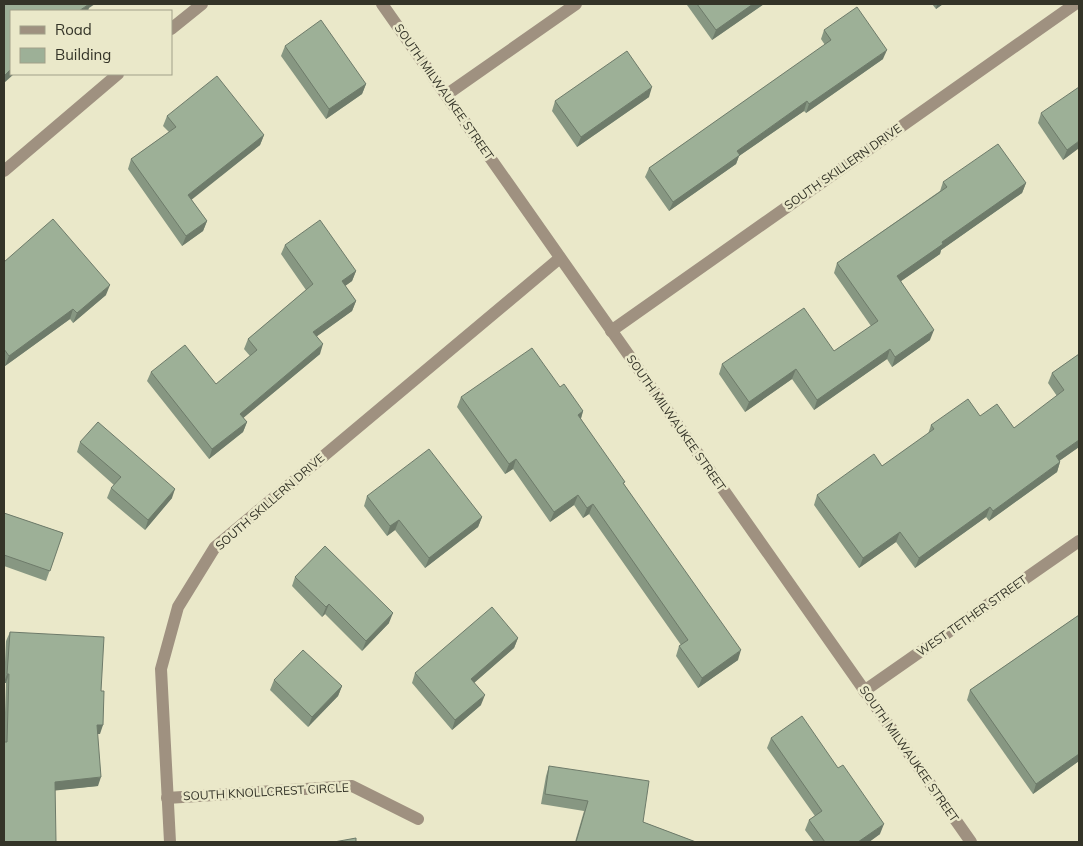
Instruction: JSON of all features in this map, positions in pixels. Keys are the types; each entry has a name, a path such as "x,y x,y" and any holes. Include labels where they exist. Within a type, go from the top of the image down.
{"street":[{"path":"172,28 202,4"},
{"name":"SOUTH MILWAUKEE STREET","path":"382,4 971,842"},
{"path":"446,95 576,4"},
{"name":"SOUTH SKILLERN DRIVE","path":"611,331 1075,4"},
{"path":"4,171 117,75"},
{"name":"SOUTH SKILLERN DRIVE","path":"170,842 161,669 178,606 215,547 560,258"},
{"name":"WEST TETHER STREET","path":"864,691 1079,541"},
{"name":"SOUTH KNOLLCREST CIRCLE","path":"167,798 352,786 418,818"}],"building":[{"path":"4,4 89,4 80,10 10,10 10,70 4,76"},
{"path":"697,4 753,4 716,30"},
{"path":"857,7 887,50 809,104 807,101 737,151 740,155 673,202 649,168 831,40 824,30"},
{"path":"321,20 366,84 329,109 285,46"},
{"path":"627,51 652,87 581,137 555,101"},
{"path":"217,76 264,135 188,195 207,221 186,236 131,159 176,127 167,116"},
{"path":"1079,87 1079,141 1067,150 1041,113"},
{"path":"998,144 1026,183 897,276 934,330 895,357 890,349 817,400 796,369 749,402 722,364 804,308 834,351 878,321 837,263 947,187 943,182"},
{"path":"53,219 110,285 77,313 73,309 9,356 4,349 4,262"},
{"path":"320,220 356,271 342,281 356,301 313,332 323,344 240,414 247,422 212,449 151,372 185,345 216,384 257,350 248,339 313,284 285,245"},
{"path":"532,348 560,387 564,384 583,411 578,415 625,482 623,483 741,650 702,678 679,646 688,640 593,504 587,508 578,495 554,512 516,459 509,464 461,397"},
{"path":"1079,354 1079,440 1056,456 1060,462 993,511 990,507 919,558 900,532 863,558 817,495 874,454 882,466 934,429 931,425 968,399 980,416 997,404 1014,428 1064,390 1052,373"},
{"path":"98,422 175,489 148,520 111,488 121,477 80,442"},
{"path":"429,449 482,517 429,558 399,520 390,526 367,496"},
{"path":"4,513 63,533 50,571 4,555"},
{"path":"325,546 393,613 366,641 329,604 326,607 295,577"},
{"path":"492,607 518,638 471,679 485,695 455,720 415,673"},
{"path":"1079,615 1079,754 1036,784 970,690"},
{"path":"10,632 104,637 101,691 104,691 103,725 97,725 101,777 55,782 56,842 4,842 4,742 7,742 9,674 7,674"},
{"path":"303,650 342,686 312,717 274,680"},
{"path":"802,716 838,768 843,765 884,824 858,842 825,842 809,820 822,811 771,738"},
{"path":"549,766 649,781 643,822 696,842 576,842 588,801 545,794"},
{"path":"356,838 356,842 334,842"}]}
